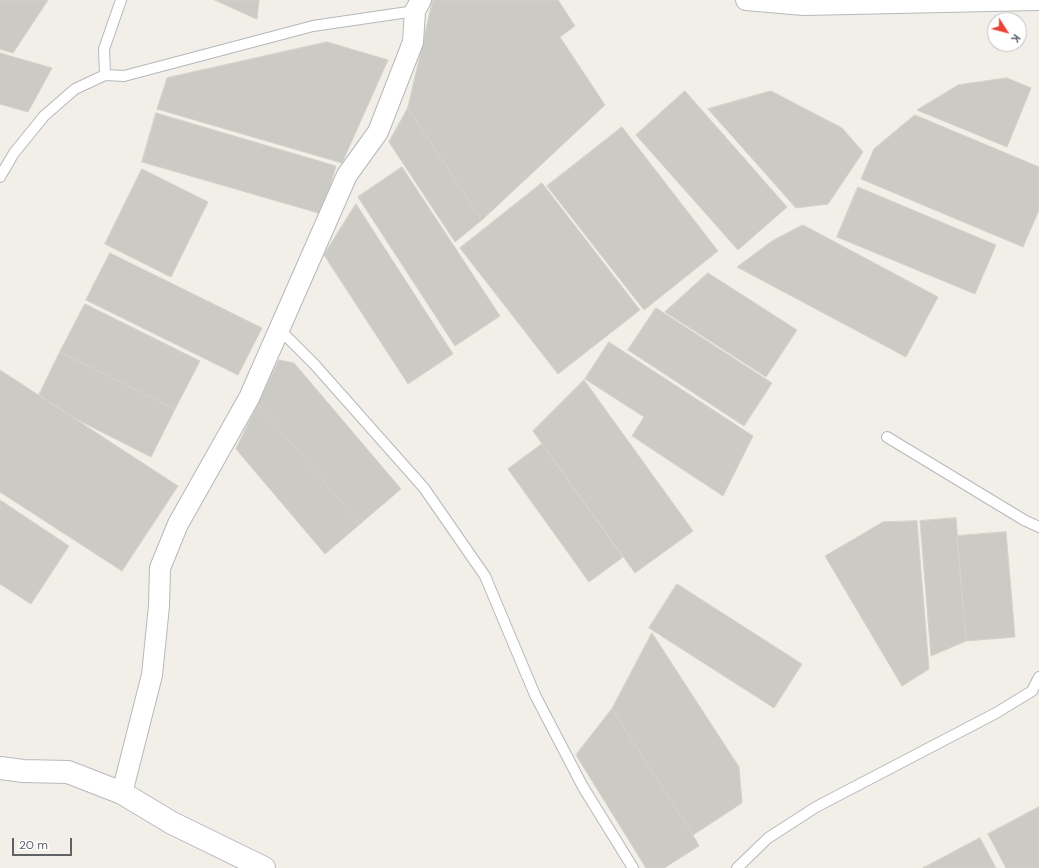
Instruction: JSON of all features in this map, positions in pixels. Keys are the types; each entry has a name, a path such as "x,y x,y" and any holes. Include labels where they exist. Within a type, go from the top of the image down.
{"street":[{"path":"746,0 804,4 1037,0"},
{"path":"122,793 152,675 159,606 160,568 178,524 249,398 347,175 378,132 413,42 418,5"},
{"path":"0,768 23,771 68,772 122,793 172,823 264,868"}],"lane":[{"path":"105,75 104,49 122,0"},
{"path":"0,177 14,153 44,116 75,89 105,75 124,76 313,26 418,5"},
{"path":"280,330 315,365 424,488 485,576 535,695 583,787 633,868"},
{"path":"887,437 1024,520 1039,527"},
{"path":"738,868 768,838 816,807 996,713 1032,691 1039,677"}],"building":[{"path":"0,0 48,0 13,53 0,49"},
{"path":"215,0 259,0 257,19"},
{"path":"433,0 558,0 575,26 560,37 605,105 482,220 408,108"},
{"path":"327,42 388,60 342,163 157,109 167,78"},
{"path":"0,53 52,68 28,112 0,104"},
{"path":"1007,78 1031,88 1007,147 917,110 958,85"},
{"path":"685,91 787,207 738,250 636,135"},
{"path":"771,91 842,128 863,152 828,204 796,208 708,109"},
{"path":"408,108 482,220 455,242 389,142"},
{"path":"156,113 336,166 322,214 142,162"},
{"path":"915,115 1039,167 1039,210 1023,247 861,179 874,149"},
{"path":"622,127 718,251 644,310 547,186"},
{"path":"402,167 500,316 455,346 358,197"},
{"path":"142,169 208,202 171,277 105,244"},
{"path":"542,183 640,310 558,374 460,248"},
{"path":"858,187 996,245 975,294 837,237"},
{"path":"356,204 453,354 408,384 324,255"},
{"path":"803,225 938,297 906,357 737,267 772,241"},
{"path":"110,253 262,328 238,375 86,300"},
{"path":"708,273 797,330 766,377 665,312"},
{"path":"85,304 200,361 175,409 60,352"},
{"path":"656,308 772,383 744,426 628,350"},
{"path":"609,342 753,436 723,496 632,436 644,417 585,379"},
{"path":"60,352 175,409 151,457 76,419 39,395"},
{"path":"279,360 294,363 401,489 360,524 258,404"},
{"path":"0,370 178,486 122,571 0,492"},
{"path":"584,380 693,531 635,573 533,431"},
{"path":"258,404 360,524 325,554 236,449"},
{"path":"542,444 623,557 589,582 508,469"},
{"path":"0,500 69,546 31,604 0,584"},
{"path":"956,518 966,641 931,656 920,521"},
{"path":"917,521 929,669 902,686 825,556 883,522"},
{"path":"1006,532 1015,637 966,641 957,536"},
{"path":"677,584 802,664 774,708 649,628"},
{"path":"652,633 739,767 742,803 693,835 612,709"},
{"path":"612,709 699,846 664,868 646,868 576,755"},
{"path":"1039,807 1039,868 1006,868 988,834"},
{"path":"980,838 996,868 923,868"}]}
